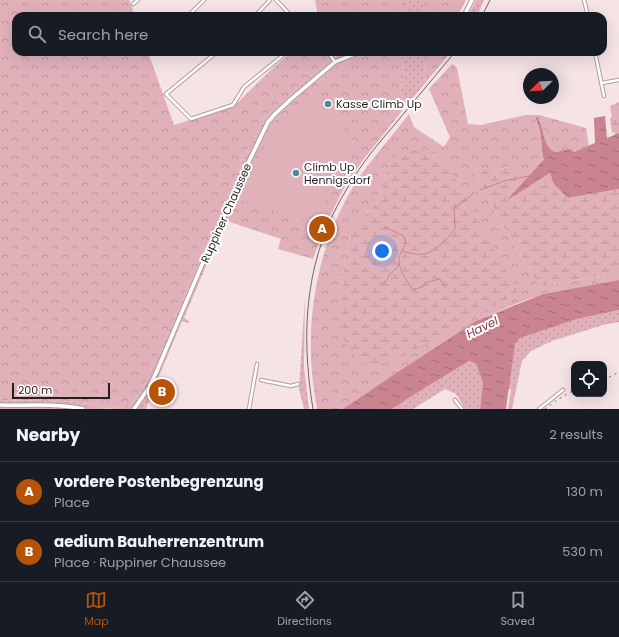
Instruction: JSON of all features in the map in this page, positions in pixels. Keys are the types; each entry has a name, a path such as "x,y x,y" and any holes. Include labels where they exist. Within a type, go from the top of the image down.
{"main road":[{"path":"466,12 472,0"},
{"name":"Ruppiner Chaussee","path":"134,409 148,389 201,268 268,122 290,100 335,62 348,56"},
{"path":"0,405 59,406 83,409"}],"street":[{"path":"133,4 138,0"},
{"path":"192,12 204,0"},
{"path":"259,12 270,0"},
{"path":"276,0 287,12"},
{"path":"584,0 587,12"},
{"path":"212,56 166,94 191,119 233,105 244,87 282,56"},
{"path":"330,56 335,62"},
{"path":"596,56 604,96"},
{"path":"602,83 619,80"},
{"path":"249,409 257,364"},
{"path":"261,380 291,386 298,384"},
{"path":"539,409 563,390"},
{"path":"455,400 462,409"}],"green space":[{"path":"0,0 129,0 134,12 12,12 12,56 149,56 174,125 234,106 287,56 326,56 329,61 265,117 243,158 219,218 144,386 131,404 107,409 80,402 0,400"},
{"path":"315,0 408,0 406,12 317,12"},
{"path":"408,0 423,0 423,12 406,12"},
{"path":"423,0 466,0 459,12 423,12"},
{"path":"476,0 484,0 479,12 470,12"},
{"path":"326,56 359,56 347,60 328,72 329,77 325,80 321,78 307,89 271,123 253,158 184,318 189,321 189,323 182,321 146,409 109,409 131,404 144,386 219,218 243,158 265,117 329,61"},
{"path":"356,56 402,56 404,74 400,91 406,106 346,184 324,228 313,259 278,249 281,239 227,221 253,158 271,123 307,89 321,78 325,80 329,77 328,72 348,59"},
{"path":"402,56 423,56 426,82 406,106 400,91 404,74"},
{"path":"423,56 448,56 426,82"},
{"path":"452,64 457,68 468,124 481,125 526,115 539,115 586,128 589,146 574,152 571,149 560,152 554,151 547,145 540,120 535,118 541,132 544,159 506,201 510,167 493,170 474,170 498,217 539,286 619,273 619,280 543,294 520,302 476,321 343,409 317,409 312,373 312,322 320,270 327,245 347,198 360,176 409,114 414,127 444,147 450,137 429,89","holes":["391,158 400,358 340,326 340,309 345,259 351,231 378,201"]},
{"name":"Climb Up Hennigsdorf","path":"318,92 357,146 312,223 238,199 272,131"},
{"path":"619,102 619,133 615,135 610,106"},
{"path":"619,113 619,130 612,133 610,118"},
{"path":"416,150 437,152 448,166 518,293 400,358 367,367 347,348 340,326 340,309 345,259 351,231 378,201 391,158"},
{"path":"510,167 521,169 506,201 550,173 568,198 619,189 619,273 539,286 498,217 474,170 493,170"},
{"path":"305,296 304,367 309,409 304,409 299,389"},
{"path":"619,310 619,322 603,325 552,341 531,351 522,361 512,409 508,409 511,389 508,389 515,344 520,338 577,319"},
{"path":"469,361 476,364 483,383 480,409 465,409 456,394 445,389 413,409 392,409 415,394"},
{"path":"0,400 80,402 107,409 0,409"}],"water":[{"path":"605,116 607,138 619,133 619,189 568,198 554,184 550,173 506,201 544,159 540,132 535,117 538,117 547,144 553,151 558,152 571,149 574,152 595,143 594,118"},
{"name":"Havel","path":"619,280 619,310 577,319 520,338 515,344 506,409 480,409 483,383 476,364 469,361 392,409 343,409 476,321 543,294"}],"waterway":[{"path":"480,190 504,181 529,176"},
{"path":"445,287 440,279 428,282 422,287 413,290 404,276 400,266 400,256 402,251 420,254 437,248 455,229 454,208 472,195"},
{"path":"385,227 404,236 406,243 402,251"},
{"path":"380,285 387,280 389,275 399,264"}],"tram line":[{"path":"484,12 490,0"},
{"path":"313,409 309,380 307,322 315,267 323,240 334,213 364,162 452,56"}],"railway":[{"path":"607,378 619,372"},
{"path":"545,409 571,392"}],"place":[{"name":"Kasse Climb Up","path":"328,104"},
{"name":"Climb Up Hennigsdorf","path":"296,173"},
{"name":"vordere Postenbegrenzung","path":"322,229"},
{"name":"aedium Bauherrenzentrum","path":"162,392"}]}
